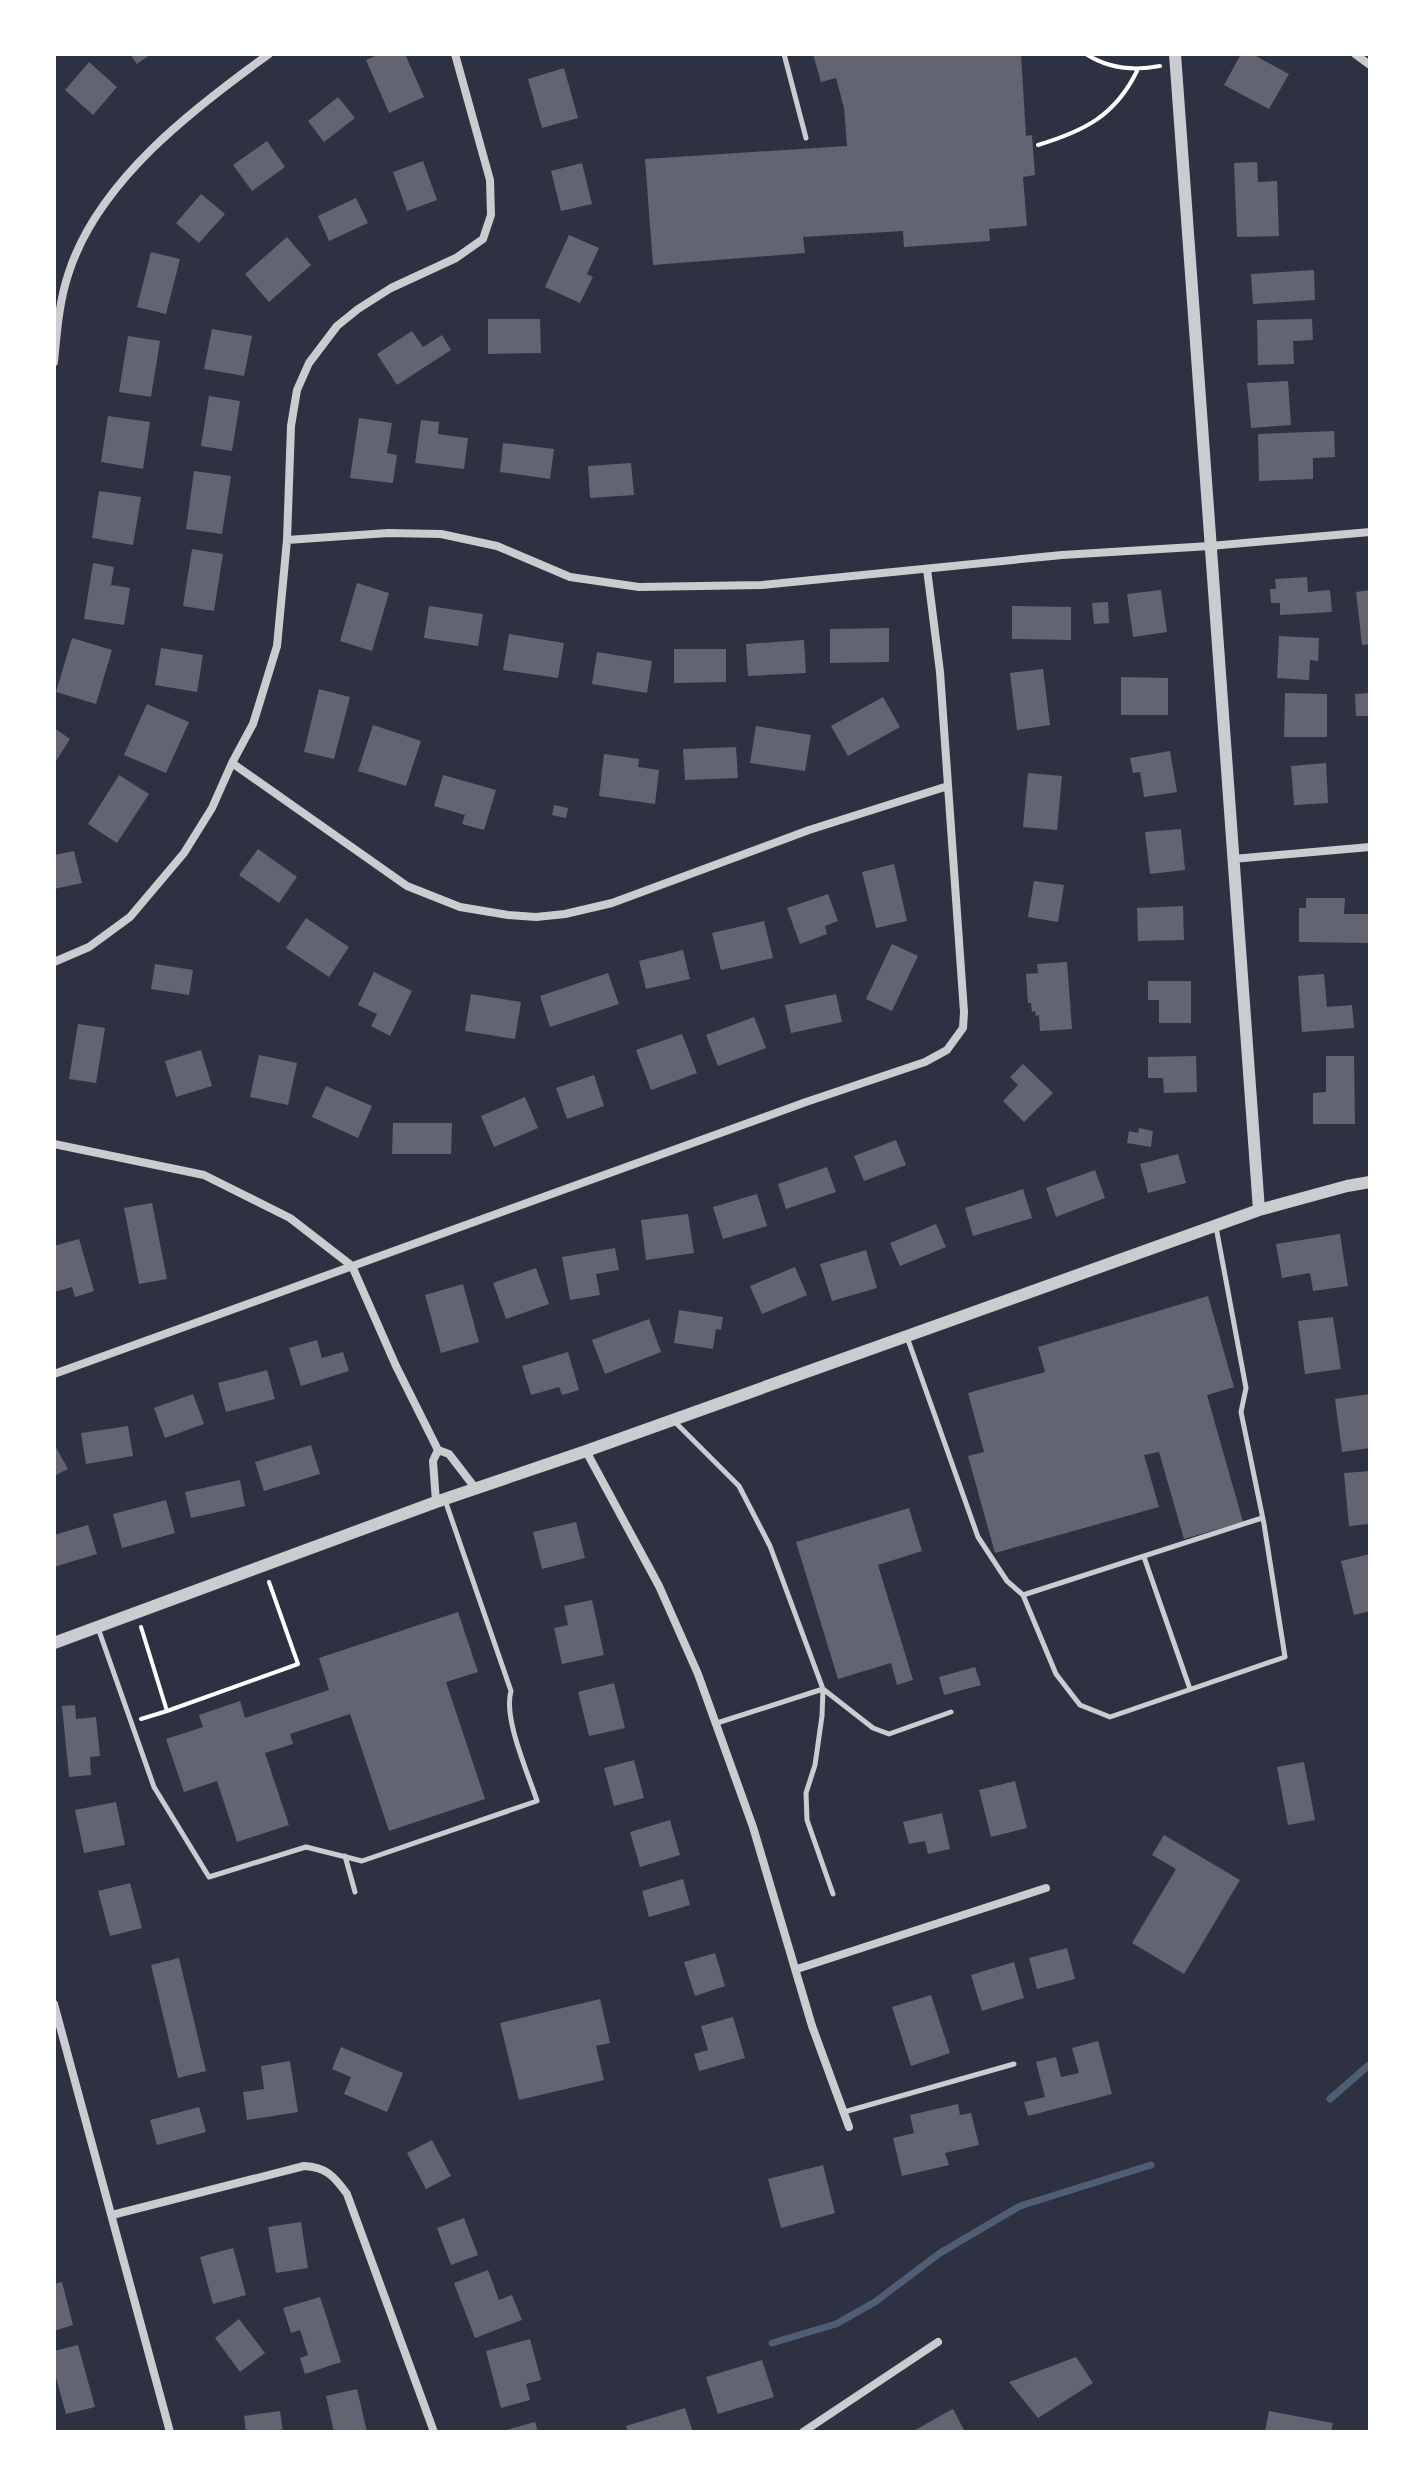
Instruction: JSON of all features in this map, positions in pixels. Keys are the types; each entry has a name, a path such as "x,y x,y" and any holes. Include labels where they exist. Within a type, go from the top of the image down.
{"street":[{"path":"54,362 59,310 70,270 92,223 127,176 178,125 269,54"},
{"path":"54,962 89,947 130,917 184,853 212,808 253,724 277,646 287,540 291,426 297,390 309,363 337,326 358,309 391,288 456,258 483,239 491,215 490,180 455,54"},
{"path":"1355,54 1370,65"},
{"path":"1176,58 1259,1210"},
{"path":"287,540 388,533 441,534 497,546 570,577 639,587 762,585 1062,555 1370,532"},
{"path":"54,1374 806,1102 925,1062 947,1050 963,1028 964,1012 940,672 927,569"},
{"path":"232,763 407,886 460,907 536,917 612,903 809,830 948,786"},
{"path":"1233,859 1370,847"},
{"path":"54,1144 204,1175 290,1218 352,1266 396,1366 438,1450 449,1454 476,1489"},
{"path":"54,1643 440,1500 586,1451 1259,1210 1370,1182"},
{"path":"438,1450 433,1461 440,1500"},
{"path":"586,1451 659,1586 698,1674 753,1827 812,2026 849,2127"},
{"path":"797,1969 1046,1888"},
{"path":"54,2004 170,2432"},
{"path":"112,2215 304,2166 320,2167 335,2176 347,2194 434,2432"},
{"path":"803,2432 938,2342"}],"lane":[{"path":"784,54 806,138"},
{"path":"907,1337 978,1537 1002,1573 1023,1595 1056,1674 1080,1705 1110,1717 1285,1657 1241,1412 1246,1388 1216,1226"},
{"path":"673,1420 739,1486 770,1546 823,1689 815,1765 806,1793 806,1806 807,1820 833,1894"},
{"path":"98,1627 154,1787 209,1877 306,1847 362,1861 537,1801 514,1728 509,1699 511,1691 440,1500"},
{"path":"1023,1595 1262,1518"},
{"path":"1144,1557 1190,1689"},
{"path":"823,1689 873,1728 889,1734 951,1712"},
{"path":"716,1724 823,1689"},
{"path":"345,1856 355,1892"},
{"path":"844,2112 1014,2064"}],"path":[{"path":"1086,54 1113,66 1137,71 1176,58"},
{"path":"1038,145 1071,135 1108,113 1137,71"},
{"path":"141,1718 298,1664 263,1566"},
{"path":"141,1629 167,1711"}],"building":[{"path":"130,54 151,54 137,64"},
{"path":"380,54 405,54 424,97 389,113 366,60"},
{"path":"813,54 1021,54 1026,136 1032,135 1035,175 1023,177 1027,226 989,229 990,241 904,247 903,231 803,237 805,253 653,265 645,159 847,146 844,108 836,78 821,82"},
{"path":"1241,54 1252,54 1289,74 1269,109 1224,85"},
{"path":"89,62 117,87 93,115 65,90"},
{"path":"564,68 578,118 542,128 528,79"},
{"path":"338,97 355,118 324,142 308,121"},
{"path":"267,141 285,167 252,191 233,165"},
{"path":"423,161 437,200 407,211 393,172"},
{"path":"1257,162 1258,182 1277,181 1279,236 1237,237 1234,163"},
{"path":"582,163 592,204 561,211 551,171"},
{"path":"201,194 225,214 199,243 176,223"},
{"path":"356,198 368,223 329,241 318,216"},
{"path":"569,235 599,248 587,274 593,277 580,303 545,287"},
{"path":"287,237 311,265 269,302 245,274"},
{"path":"151,252 180,259 166,314 137,307"},
{"path":"1314,270 1315,300 1253,304 1251,274"},
{"path":"488,319 540,319 541,353 488,354"},
{"path":"1312,319 1313,340 1293,341 1294,364 1258,365 1257,320"},
{"path":"212,329 252,336 244,376 204,369"},
{"path":"412,331 423,347 442,335 451,350 397,385 377,354"},
{"path":"128,336 160,341 151,397 119,392"},
{"path":"1288,381 1291,425 1251,428 1247,383"},
{"path":"209,396 240,401 232,451 201,446"},
{"path":"108,416 150,422 143,469 101,462"},
{"path":"359,418 392,423 387,453 397,455 393,483 350,478"},
{"path":"421,420 439,422 438,434 468,438 464,469 415,463"},
{"path":"1334,431 1335,457 1313,458 1313,479 1259,481 1258,434"},
{"path":"503,443 554,449 550,479 500,472"},
{"path":"631,463 634,495 590,498 588,466"},
{"path":"194,471 231,476 222,534 186,529"},
{"path":"99,491 141,497 133,545 92,538"},
{"path":"192,549 223,554 214,611 183,606"},
{"path":"93,563 114,567 111,585 130,588 124,625 84,619"},
{"path":"1307,577 1308,592 1330,590 1332,612 1280,615 1280,603 1271,603 1270,589 1276,589 1275,579"},
{"path":"357,583 389,593 372,651 340,641"},
{"path":"1161,590 1167,632 1133,637 1127,594"},
{"path":"1370,590 1370,644 1362,645 1356,592"},
{"path":"1108,602 1109,623 1094,624 1092,603"},
{"path":"429,606 483,614 478,646 424,638"},
{"path":"1012,606 1071,607 1071,640 1012,639"},
{"path":"889,628 889,662 830,663 830,629"},
{"path":"509,634 564,643 558,678 503,670"},
{"path":"1279,636 1319,638 1318,661 1310,660 1309,680 1277,678"},
{"path":"72,638 112,650 96,704 56,692"},
{"path":"804,640 806,673 748,676 746,644"},
{"path":"161,648 203,655 197,692 155,685"},
{"path":"674,649 726,649 726,682 674,683"},
{"path":"597,652 652,661 647,693 592,684"},
{"path":"1043,669 1050,725 1017,730 1010,673"},
{"path":"1121,677 1168,678 1168,715 1121,715"},
{"path":"319,689 350,697 334,759 304,752"},
{"path":"1285,693 1327,694 1327,737 1284,737"},
{"path":"1370,693 1370,716 1356,716 1355,694"},
{"path":"883,697 900,727 848,756 831,726"},
{"path":"147,704 189,722 166,773 124,755"},
{"path":"373,725 421,741 406,786 358,771"},
{"path":"756,726 811,735 805,771 750,763"},
{"path":"54,728 70,739 54,764"},
{"path":"736,747 738,778 685,780 683,749"},
{"path":"1170,751 1177,792 1144,797 1140,772 1133,773 1130,758"},
{"path":"604,754 639,759 638,767 659,770 655,804 599,796"},
{"path":"1326,763 1328,803 1294,805 1291,766"},
{"path":"1028,773 1062,776 1057,830 1023,827"},
{"path":"119,775 149,794 117,843 88,824"},
{"path":"443,775 496,790 484,830 462,824 465,815 434,806"},
{"path":"554,805 568,808 566,818 552,815"},
{"path":"1181,829 1185,870 1150,874 1145,832"},
{"path":"258,849 297,877 279,903 239,875"},
{"path":"74,851 82,883 54,889 54,855"},
{"path":"894,864 907,921 876,928 862,872"},
{"path":"1034,881 1064,885 1058,922 1028,917"},
{"path":"828,894 838,921 825,926 827,934 800,944 787,908"},
{"path":"1306,898 1345,898 1344,914 1370,914 1370,943 1299,942 1299,908 1306,908"},
{"path":"1183,906 1184,940 1138,941 1137,908"},
{"path":"306,918 349,947 329,977 286,948"},
{"path":"764,921 773,958 721,970 712,933"},
{"path":"892,944 918,956 892,1011 866,999"},
{"path":"683,950 690,979 646,989 639,961"},
{"path":"1067,962 1072,1029 1040,1031 1039,1015 1032,1012 1031,1003 1028,1003 1026,974 1038,973 1037,964"},
{"path":"155,964 193,970 189,995 151,989"},
{"path":"374,972 412,991 390,1036 371,1026 377,1014 358,1005"},
{"path":"608,973 619,1004 550,1027 540,996"},
{"path":"1324,974 1327,1007 1352,1005 1354,1028 1302,1032 1298,976"},
{"path":"1148,981 1191,981 1191,1023 1159,1023 1159,1000 1148,1000"},
{"path":"471,994 521,1002 515,1039 465,1031"},
{"path":"836,994 842,1022 791,1033 785,1005"},
{"path":"754,1017 766,1048 718,1066 706,1035"},
{"path":"78,1024 105,1028 96,1083 69,1079"},
{"path":"682,1034 697,1073 651,1090 636,1050"},
{"path":"201,1050 212,1086 176,1097 165,1061"},
{"path":"259,1055 297,1063 288,1105 250,1097"},
{"path":"1196,1056 1197,1092 1164,1093 1163,1078 1148,1078 1148,1057"},
{"path":"1326,1056 1354,1056 1355,1124 1313,1124 1313,1093 1326,1092"},
{"path":"1023,1064 1053,1093 1024,1122 1003,1101 1018,1085 1010,1077"},
{"path":"594,1075 604,1106 567,1119 556,1088"},
{"path":"326,1086 372,1106 358,1138 312,1117"},
{"path":"525,1097 538,1128 494,1147 481,1116"},
{"path":"393,1123 452,1123 451,1154 392,1154"},
{"path":"1139,1128 1153,1131 1151,1147 1127,1143 1129,1131 1138,1133"},
{"path":"896,1140 906,1165 864,1181 854,1156"},
{"path":"1178,1154 1186,1183 1148,1193 1140,1164"},
{"path":"827,1167 836,1192 786,1209 778,1184"},
{"path":"1095,1170 1105,1198 1056,1217 1046,1188"},
{"path":"1023,1189 1032,1218 973,1236 965,1208"},
{"path":"757,1194 767,1226 723,1239 713,1207"},
{"path":"152,1203 167,1279 139,1284 124,1208"},
{"path":"688,1214 694,1253 646,1260 641,1220"},
{"path":"936,1224 946,1247 900,1266 890,1243"},
{"path":"1340,1234 1348,1286 1313,1291 1310,1273 1282,1278 1276,1244"},
{"path":"79,1239 94,1291 75,1297 72,1287 54,1292 54,1246"},
{"path":"615,1248 619,1270 596,1274 600,1295 570,1300 562,1257"},
{"path":"866,1250 877,1288 832,1301 820,1264"},
{"path":"795,1267 807,1295 762,1314 750,1286"},
{"path":"536,1268 549,1304 506,1319 493,1283"},
{"path":"463,1284 479,1342 441,1353 425,1295"},
{"path":"1208,1296 1234,1387 1207,1395 1243,1522 1184,1539 1159,1452 1144,1455 1159,1507 995,1553 968,1456 984,1452 968,1393 1045,1372 1038,1347"},
{"path":"679,1310 723,1317 721,1330 716,1329 713,1349 674,1343"},
{"path":"1333,1317 1341,1369 1305,1374 1298,1321"},
{"path":"649,1319 661,1352 605,1374 592,1340"},
{"path":"317,1340 322,1358 343,1352 349,1371 301,1386 289,1348"},
{"path":"568,1352 579,1390 562,1395 559,1387 531,1395 522,1366"},
{"path":"267,1370 275,1399 226,1412 218,1383"},
{"path":"193,1394 204,1424 165,1438 154,1408"},
{"path":"1370,1394 1370,1448 1342,1452 1335,1399"},
{"path":"128,1426 133,1456 86,1464 81,1433"},
{"path":"54,1444 68,1469 54,1476"},
{"path":"311,1445 320,1474 264,1491 255,1462"},
{"path":"1370,1471 1370,1524 1349,1526 1344,1473"},
{"path":"240,1480 245,1506 191,1518 185,1492"},
{"path":"166,1500 175,1533 122,1548 113,1514"},
{"path":"909,1508 922,1551 878,1565 913,1680 897,1685 891,1663 838,1679 796,1542"},
{"path":"576,1522 585,1558 542,1569 533,1532"},
{"path":"88,1525 97,1554 54,1567 54,1535"},
{"path":"1370,1554 1370,1611 1354,1615 1341,1561"},
{"path":"592,1600 604,1655 562,1664 554,1628 568,1625 564,1606"},
{"path":"458,1612 478,1672 446,1682 485,1799 389,1831 350,1714 290,1734 293,1744 265,1753 289,1825 237,1842 217,1781 184,1792 166,1739 203,1727 199,1715 240,1701 245,1718 329,1690 319,1658"},
{"path":"975,1667 981,1685 944,1695 939,1677"},
{"path":"614,1683 625,1728 589,1736 578,1692"},
{"path":"75,1705 76,1719 96,1717 100,1756 90,1757 91,1775 69,1777 62,1706"},
{"path":"634,1760 644,1798 614,1806 604,1768"},
{"path":"1304,1762 1315,1820 1288,1825 1277,1767"},
{"path":"1015,1781 1027,1828 991,1837 979,1790"},
{"path":"116,1802 125,1845 84,1853 75,1810"},
{"path":"942,1813 950,1849 928,1854 925,1841 909,1844 903,1822"},
{"path":"670,1820 680,1855 640,1867 630,1832"},
{"path":"1164,1835 1240,1880 1184,1974 1132,1943 1176,1869 1152,1855"},
{"path":"683,1879 690,1905 649,1917 642,1891"},
{"path":"130,1883 142,1928 110,1936 98,1891"},
{"path":"1067,1948 1075,1979 1037,1989 1029,1958"},
{"path":"715,1953 725,1986 695,1996 684,1962"},
{"path":"179,1958 206,2071 178,2078 151,1965"},
{"path":"1014,1962 1024,1998 982,2011 971,1975"},
{"path":"931,1995 950,2053 911,2066 892,2007"},
{"path":"600,1999 610,2043 596,2046 604,2080 519,2100 500,2023"},
{"path":"733,2017 745,2058 699,2071 694,2054 708,2050 701,2026"},
{"path":"1098,2041 1112,2094 1028,2116 1024,2102 1045,2097 1036,2062 1056,2057 1061,2077 1079,2073 1072,2048"},
{"path":"341,2047 403,2073 387,2112 344,2094 351,2077 332,2069"},
{"path":"290,2061 298,2112 247,2120 243,2092 264,2089 261,2066"},
{"path":"958,2104 960,2115 971,2113 979,2145 945,2153 949,2165 902,2176 893,2138 914,2133 910,2115"},
{"path":"199,2107 206,2132 157,2145 150,2120"},
{"path":"432,2140 451,2176 426,2189 407,2153"},
{"path":"823,2165 835,2213 781,2228 768,2179"},
{"path":"464,2218 478,2255 451,2265 437,2228"},
{"path":"301,2222 308,2268 276,2273 268,2227"},
{"path":"233,2248 246,2295 213,2304 200,2257"},
{"path":"488,2270 499,2300 512,2295 522,2320 475,2338 454,2283"},
{"path":"62,2282 73,2325 54,2331 54,2284"},
{"path":"320,2297 341,2362 305,2374 300,2358 308,2355 300,2330 291,2333 283,2308"},
{"path":"239,2319 265,2353 240,2372 215,2338"},
{"path":"530,2339 541,2380 526,2384 530,2400 501,2408 486,2351"},
{"path":"78,2345 95,2407 66,2414 54,2370 54,2351"},
{"path":"1076,2357 1093,2383 1038,2418 1009,2382"},
{"path":"762,2360 774,2397 718,2414 706,2377"},
{"path":"357,2389 367,2432 334,2432 326,2396"},
{"path":"685,2408 693,2432 628,2432 626,2426"},
{"path":"953,2409 965,2432 912,2432 940,2416"},
{"path":"280,2411 283,2432 246,2432 244,2416"},
{"path":"1269,2411 1333,2423 1331,2432 1265,2432"},
{"path":"535,2422 538,2432 503,2432 503,2431"}],"waterway":[{"path":"1330,2099 1370,2064"},
{"path":"772,2343 836,2324 875,2302 940,2253 1020,2206 1151,2165"}]}
